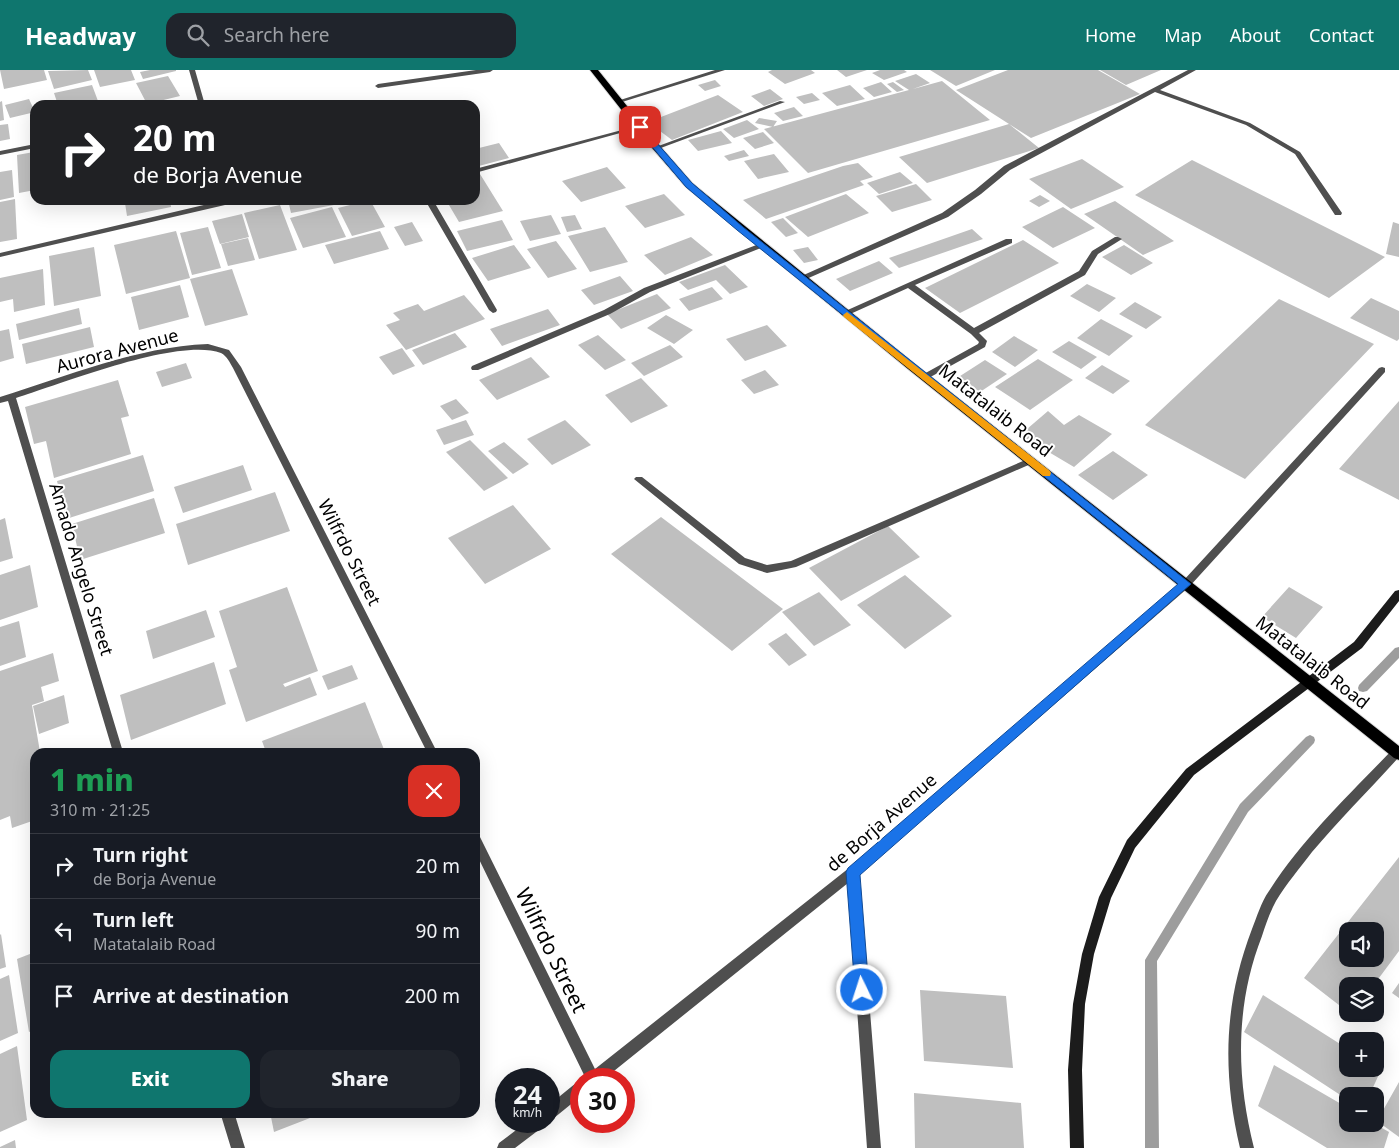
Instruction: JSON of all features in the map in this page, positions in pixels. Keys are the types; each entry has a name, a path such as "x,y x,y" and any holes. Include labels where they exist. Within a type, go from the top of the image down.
{"main road":[{"name":"Matatalaib Road","path":"594,70 656,148 689,185 801,278 1398,753"}],"street":[{"path":"192,70 201,100"},
{"path":"378,86 490,70"},
{"path":"620,101 722,70"},
{"path":"801,278 945,215 978,192 1007,168 1193,70"},
{"path":"1155,90 1248,124 1298,153 1338,213"},
{"path":"656,148 782,102"},
{"path":"480,170 640,127"},
{"path":"0,153 30,147"},
{"path":"0,255 215,205"},
{"path":"432,205 493,310"},
{"path":"974,332 1082,272 1095,253 1118,240"},
{"path":"844,312 1009,241"},
{"path":"475,368 607,312 647,290 762,246"},
{"path":"909,285 982,338 982,345 925,377"},
{"name":"Aurora Avenue","path":"0,400 114,363 154,353 191,347 212,348 226,352 237,367"},
{"name":"Wilfrdo Street","path":"237,367 430,748"},
{"name":"de Borja Avenue","path":"607,1068 853,872 1186,584 1382,370"},
{"name":"Amado Angelo Street","path":"11,397 117,748"},
{"path":"639,479 742,561 767,569 793,564 1030,461"},
{"path":"1077,1148 1074,1070 1079,1004 1088,954 1105,897 1131,844 1190,772 1358,645 1399,594"},
{"path":"1247,1148 1233,1055 1241,983 1254,939 1272,896 1284,880 1327,826 1398,753"},
{"name":"Wilfrdo Street","path":"480,849 588,1068"},
{"path":"853,872 874,1148"},
{"path":"560,1104 570,1097"},
{"path":"229,1118 238,1148"},
{"path":"504,1148 523,1133"}],"building":[{"path":"0,70 44,70 47,80 4,89"},
{"path":"88,70 92,80 54,89 48,71"},
{"path":"94,70 131,70 135,80 100,87"},
{"path":"150,70 176,71 143,79 140,72"},
{"path":"772,70 811,70 815,73 785,84 768,72"},
{"path":"837,70 867,70 846,77"},
{"path":"880,70 904,70 907,72 884,80 872,73"},
{"path":"930,70 995,70 956,86"},
{"path":"1008,70 1098,70 1140,94 1031,138 956,90"},
{"path":"1100,70 1161,70 1126,85"},
{"path":"916,74 930,83 913,89 942,81 990,120 808,173 764,129 909,90 895,81"},
{"path":"168,76 180,96 164,100 145,100 136,83"},
{"path":"715,80 721,86 705,91 698,85"},
{"path":"881,82 892,92 874,97 863,88"},
{"path":"893,82 904,90 897,92 887,84"},
{"path":"92,85 98,100 56,100 54,93"},
{"path":"850,85 865,99 837,106 822,93"},
{"path":"770,89 783,99 764,106 751,96"},
{"path":"812,93 820,100 804,104 796,97"},
{"path":"718,95 743,112 672,140 648,122"},
{"path":"29,99 30,113 10,118 5,105"},
{"path":"2,101 4,120 0,121 0,102"},
{"path":"794,107 803,116 783,121 774,113"},
{"path":"759,118 777,121 773,127 755,123"},
{"path":"747,120 759,129 734,138 723,129"},
{"path":"8,124 10,139 0,141 0,125"},
{"path":"1009,124 1039,148 927,183 899,157"},
{"path":"721,131 732,143 698,151 688,140"},
{"path":"763,132 774,143 755,149 743,138"},
{"path":"499,143 509,158 480,166 480,148"},
{"path":"744,150 749,156 729,161 724,156"},
{"path":"30,153 30,191 19,193 17,155"},
{"path":"774,154 789,172 758,179 744,161"},
{"path":"1082,159 1124,187 1071,209 1029,179"},
{"path":"1192,160 1385,257 1329,298 1135,195"},
{"path":"858,163 873,177 860,181 864,185 766,219 743,200 843,166"},
{"path":"607,167 626,188 581,202 562,181"},
{"path":"12,170 14,197 0,200 0,172"},
{"path":"900,172 913,183 879,194 867,183"},
{"path":"480,174 503,211 459,222 449,205 480,205"},
{"path":"916,184 932,200 892,212 876,196"},
{"path":"664,194 685,215 645,228 625,206"},
{"path":"846,194 869,213 808,237 785,217"},
{"path":"1040,195 1050,201 1039,207 1029,201"},
{"path":"15,199 17,239 0,242 0,202"},
{"path":"1115,201 1174,241 1143,255 1084,214"},
{"path":"125,205 171,205 171,207 127,216"},
{"path":"280,205 297,250 259,259 244,213"},
{"path":"289,205 334,205 291,213"},
{"path":"350,205 373,205 385,227 352,236 338,208"},
{"path":"332,207 346,237 303,248 290,218"},
{"path":"1063,207 1095,228 1053,248 1022,227"},
{"path":"242,214 249,237 220,244 212,221"},
{"path":"551,215 561,234 530,241 520,221"},
{"path":"575,215 582,229 567,232 561,217"},
{"path":"783,218 798,233 786,237 771,222"},
{"path":"502,220 513,240 467,251 457,231"},
{"path":"412,222 423,241 405,246 394,227"},
{"path":"1393,222 1399,224 1399,257 1386,254"},
{"path":"208,227 221,268 192,275 180,233"},
{"path":"605,227 628,262 590,272 568,236"},
{"path":"972,229 983,239 899,268 889,258"},
{"path":"176,231 190,278 126,294 114,245"},
{"path":"380,231 389,249 334,264 325,245"},
{"path":"691,237 713,255 665,275 644,255"},
{"path":"248,238 255,260 228,266 221,244"},
{"path":"1023,240 1059,263 960,313 925,288"},
{"path":"556,241 577,269 548,278 527,249"},
{"path":"514,245 531,268 488,281 472,258"},
{"path":"1124,245 1153,263 1131,275 1102,257"},
{"path":"94,247 101,296 54,306 49,256"},
{"path":"808,247 818,260 804,263 793,250"},
{"path":"879,261 893,273 850,291 836,279"},
{"path":"725,265 748,287 730,294 716,280 688,290 679,282"},
{"path":"43,269 45,305 14,312 13,299 0,302 0,278"},
{"path":"232,269 248,315 205,326 190,279"},
{"path":"620,276 633,291 594,305 581,290"},
{"path":"1087,284 1116,298 1099,312 1070,296"},
{"path":"180,285 189,317 139,330 131,297"},
{"path":"712,287 723,299 689,311 679,299"},
{"path":"657,294 671,308 621,329 607,314"},
{"path":"464,295 485,319 406,350 386,325 400,320 393,313 418,304 424,311"},
{"path":"1371,298 1399,311 1399,339 1397,341 1350,318"},
{"path":"1279,299 1374,344 1245,479 1145,425"},
{"path":"1135,302 1162,317 1146,329 1119,314"},
{"path":"79,308 82,324 19,340 16,324"},
{"path":"548,309 560,325 502,346 490,329"},
{"path":"666,315 693,330 674,344 647,328"},
{"path":"1101,319 1133,336 1109,356 1077,338"},
{"path":"767,325 787,346 745,361 726,339"},
{"path":"90,327 94,347 26,364 22,344"},
{"path":"9,329 14,358 0,362 0,331"},
{"path":"455,333 467,347 423,365 412,350"},
{"path":"598,335 626,360 605,370 578,345"},
{"path":"1014,336 1038,350 1015,367 992,352"},
{"path":"1069,341 1097,357 1081,369 1052,352"},
{"path":"670,345 683,357 644,376 631,363"},
{"path":"402,348 415,366 393,375 379,357"},
{"path":"531,357 550,377 497,400 479,380"},
{"path":"1038,359 1073,380 1030,410 995,387"},
{"path":"985,360 1007,374 980,392 957,378"},
{"path":"186,363 192,378 162,387 156,372"},
{"path":"1102,365 1130,381 1113,394 1085,378"},
{"path":"765,370 779,385 754,394 741,380"},
{"path":"641,378 668,406 631,423 605,395"},
{"path":"118,380 129,416 121,418 131,454 54,478 46,441 34,444 25,407"},
{"path":"456,399 469,413 452,420 440,406"},
{"path":"1399,401 1399,500 1339,469"},
{"path":"1048,411 1064,425 1079,415 1112,434 1074,467 1020,435"},
{"path":"466,420 474,435 444,445 436,430"},
{"path":"565,420 591,445 552,465 527,439"},
{"path":"470,440 508,478 484,491 446,452"},
{"path":"504,442 529,464 513,474 488,451"},
{"path":"1113,451 1148,475 1113,500 1078,475"},
{"path":"143,455 154,491 66,519 57,481"},
{"path":"243,465 252,490 183,513 174,487"},
{"path":"275,492 290,531 188,565 176,524"},
{"path":"154,498 165,533 80,560 72,524"},
{"path":"513,505 551,549 485,584 448,538"},
{"path":"661,517 783,609 732,651 611,554"},
{"path":"5,518 13,558 0,562 0,520"},
{"path":"888,526 920,557 841,601 809,568"},
{"path":"30,565 38,607 0,620 0,575"},
{"path":"905,575 952,616 905,649 857,605"},
{"path":"287,587 318,671 283,684 285,687 310,677 317,695 246,722 229,670 237,667 219,611"},
{"path":"1289,587 1323,607 1296,638 1262,617"},
{"path":"819,592 851,625 814,646 782,612"},
{"path":"206,610 215,637 153,659 146,631"},
{"path":"19,621 26,657 0,666 0,627"},
{"path":"786,633 807,655 789,666 768,644"},
{"path":"53,653 59,681 41,687 44,701 32,705 39,748 30,748 30,822 12,828 10,816 0,820 0,671"},
{"path":"214,662 226,704 131,740 120,695"},
{"path":"352,665 358,679 328,690 322,676"},
{"path":"64,695 69,723 39,734 33,706"},
{"path":"365,702 383,748 265,748 262,741"},
{"path":"1399,857 1399,951 1380,977 1339,977 1339,1005 1304,978 1339,933 1339,967 1384,967 1384,922 1348,922"},
{"path":"0,935 6,967 0,969"},
{"path":"30,954 29,1032 17,959"},
{"path":"9,975 18,1033 0,1041 0,979"},
{"path":"1399,983 1399,998 1392,993"},
{"path":"920,990 1006,996 1013,1068 924,1061"},
{"path":"1263,995 1339,1043 1339,1077 1378,1077 1373,1087 1339,1087 1339,1094 1244,1032"},
{"path":"17,1046 27,1120 0,1132 0,1054"},
{"path":"1274,1065 1339,1103 1339,1132 1384,1132 1384,1129 1389,1132 1384,1148 1327,1148 1258,1106"},
{"path":"1399,1082 1399,1137 1384,1126 1384,1109"},
{"path":"914,1093 1021,1103 1024,1148 915,1148"},
{"path":"271,1118 310,1118 274,1132"},
{"path":"15,1140 16,1148 0,1148 0,1147"}],"waterway":[{"path":"1363,688 1399,651"},
{"path":"1152,1148 1151,960 1244,808 1310,740"}],"slow traffic":[{"path":"847,315 1046,473"}],"route":[{"path":"640,127 689,185 740,229 1186,584 853,872 862,990"}]}
